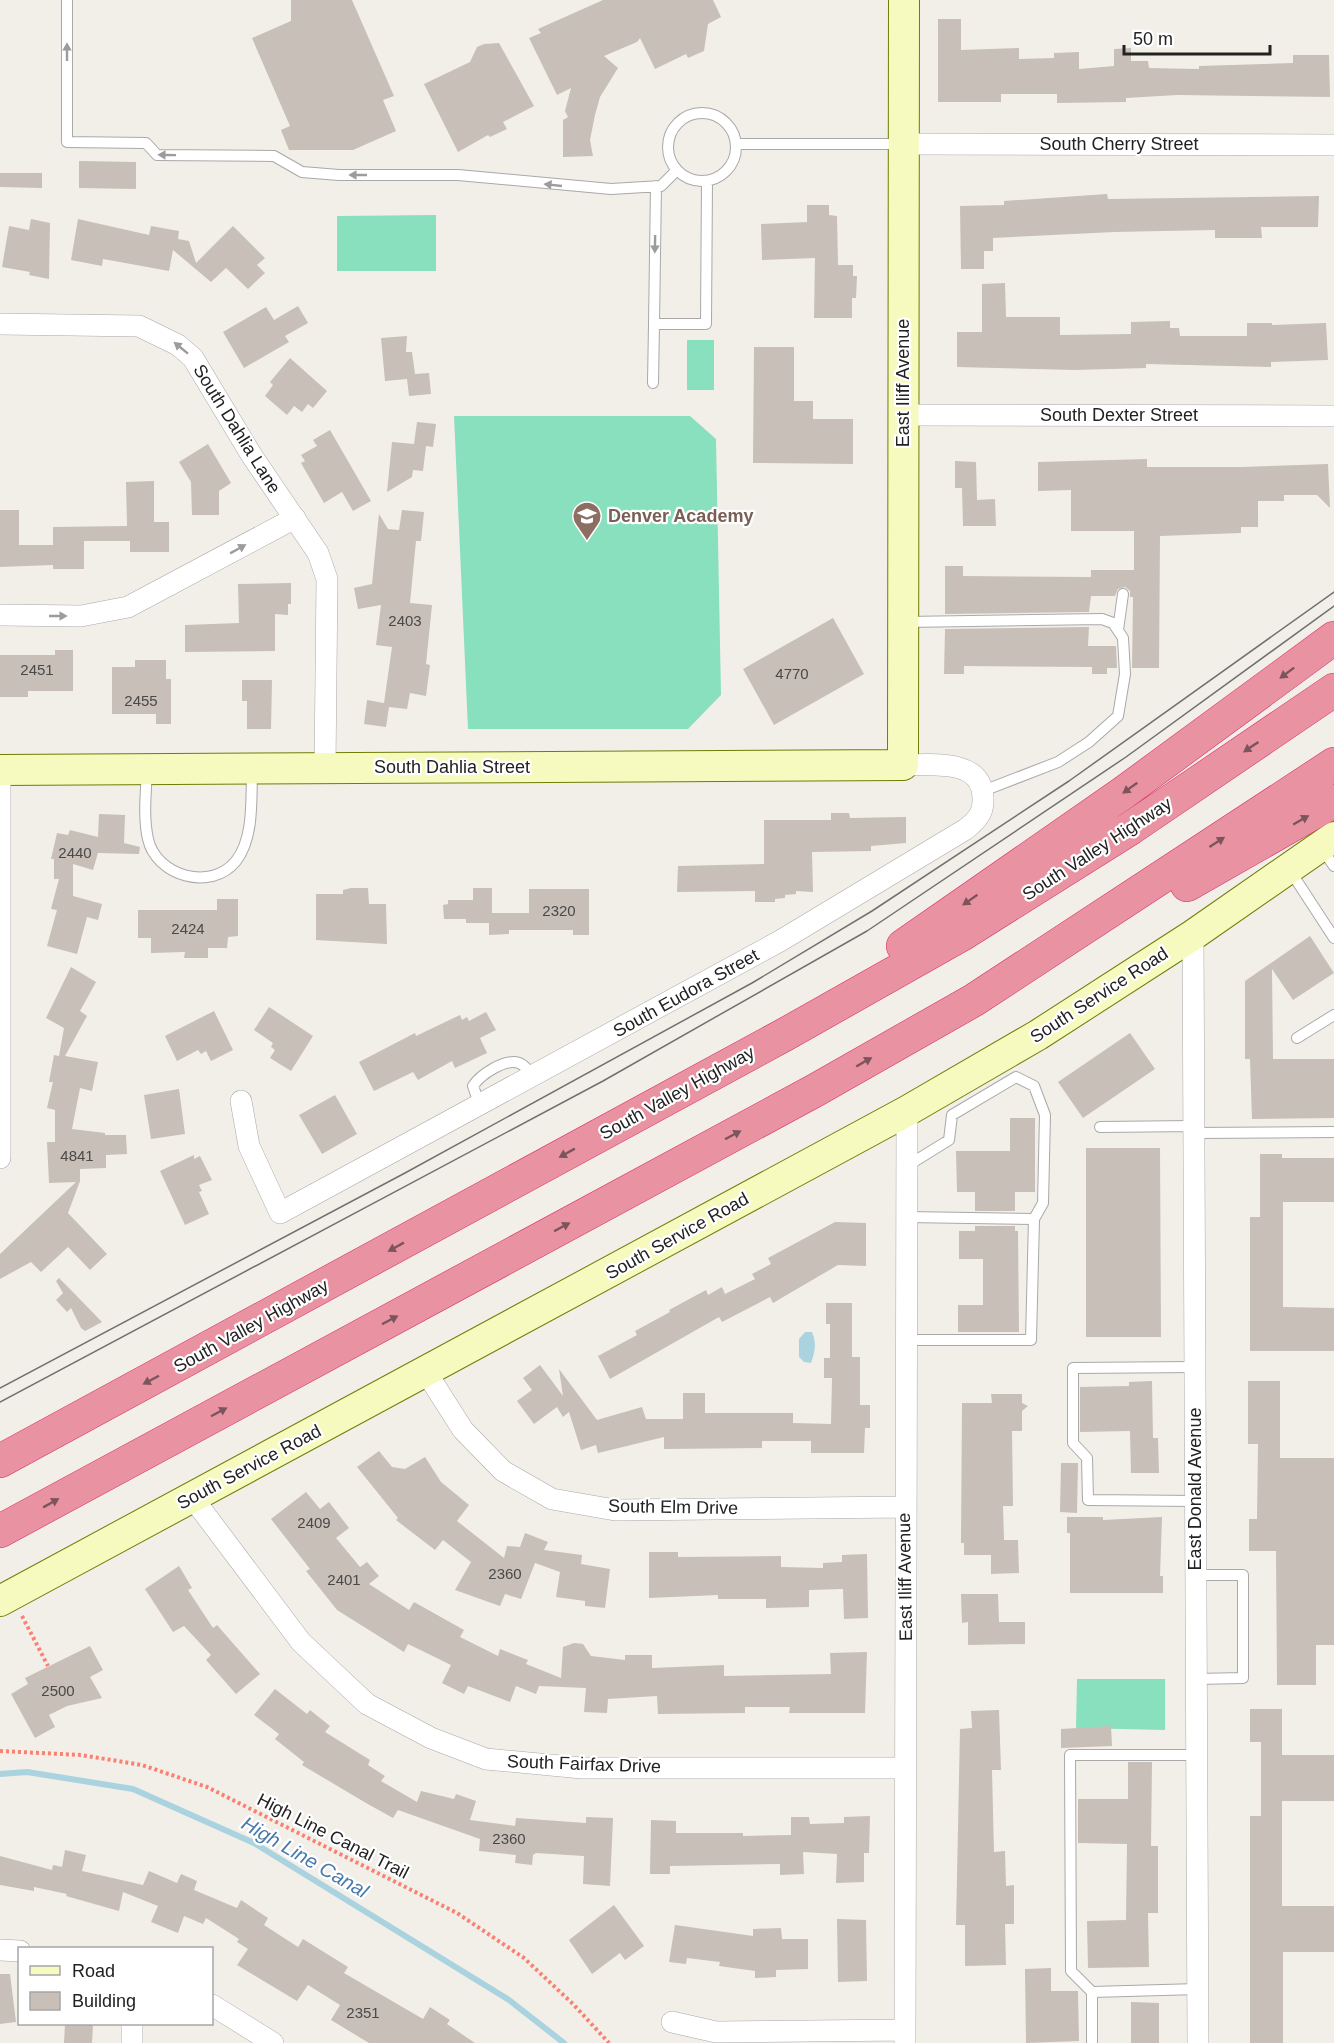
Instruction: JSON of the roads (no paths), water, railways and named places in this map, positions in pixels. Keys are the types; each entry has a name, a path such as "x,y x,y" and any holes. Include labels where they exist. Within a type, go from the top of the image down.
{"highway":[{"path":"784,1035 911,940 1123,793 1334,638"},
{"name":"South Valley Highway","path":"0,1461 784,1035 961,935 1052,879 1334,690"},
{"path":"974,1000 1334,764"},
{"path":"0,1531 814,1091 1334,801"}],"street":[{"name":"East Iliff Avenue","path":"903,765 904,0"},
{"name":"South Cherry Street","path":"904,144 1334,144"},
{"name":"South Dahlia Lane","path":"0,324 139,326 178,345 193,358 252,456 318,553 327,579 325,768"},
{"name":"South Dexter Street","path":"903,415 1334,416"},
{"path":"0,615 81,616 129,607 295,518"},
{"path":"903,765 945,766 967,770 978,778 983,791"},
{"name":"South Dahlia Street","path":"0,770 903,765"},
{"path":"0,770 0,1158"},
{"name":"South Eudora Street","path":"241,1101 249,1146 280,1213 780,941 966,829 978,819 984,806 983,791"},
{"name":"South Service Road","path":"6,1598 907,1111 1010,1066 1289,868 1331,858"},
{"name":"East Donald Avenue","path":"1193,935 1198,2043"},
{"name":"East Iliff Avenue","path":"905,2037 907,1111"},
{"name":"South Elm Drive","path":"426,1372 463,1431 503,1471 552,1499 615,1510 905,1507"},
{"name":"South Fairfax Drive","path":"192,1497 301,1642 367,1704 431,1738 486,1759 582,1768 905,1768"},
{"path":"0,1950 18,1951"},
{"path":"213,2006 273,2043"},
{"path":"672,2022 716,2032 905,2037"},
{"path":"132,2025 132,2043"}],"lane":[{"path":"67,0 67,142 146,143 157,155 274,156 302,171 339,175 458,175 611,189 660,186 677,170"},
{"path":"703,113 721,118 730,127 736,144 735,156 727,171 707,181 692,180 677,170 670,159 669,138 674,128 688,116 703,113"},
{"path":"736,144 904,144"},
{"path":"654,324 706,324 707,181"},
{"path":"653,383 656,186"},
{"path":"1118,630 1123,594"},
{"path":"903,622 1101,619 1113,623 1123,638 1125,674 1118,716 1089,742 1058,762 983,791"},
{"path":"147,770 148,840 158,859 174,872 192,877 224,873 237,860 245,841 251,813 252,769"},
{"path":"1289,868 1334,938"},
{"path":"1297,1038 1334,1015"},
{"path":"906,1340 1031,1340 1034,1219 1043,1203 1045,1115 1034,1086 1010,1066 952,1115 949,1140 907,1166"},
{"path":"1100,1127 1334,1132"},
{"path":"906,1218 1034,1219"},
{"path":"1195,1367 1073,1368 1072,1443 1087,1458 1088,1500 1196,1501"},
{"path":"1196,1575 1243,1575 1243,1678 1196,1678"},
{"path":"1092,2043 1092,1992 1071,1971 1070,1755 1197,1755"},
{"path":"1092,1992 1198,1989"}],"water":[{"path":"805,1332 812,1332 815,1340 811,1363 804,1362 799,1357 799,1339"}],"waterway":[{"name":"High Line Canal","path":"0,1774 27,1772 133,1789 254,1843 509,2000 564,2043"}],"tram line":[{"path":"0,1388 405,1173 752,983 872,911 1069,781 1334,592"},
{"path":"0,1402 603,1081 867,931 1126,757 1334,606"}],"place":[{"name":"Denver Academy","path":"587,542"}]}
